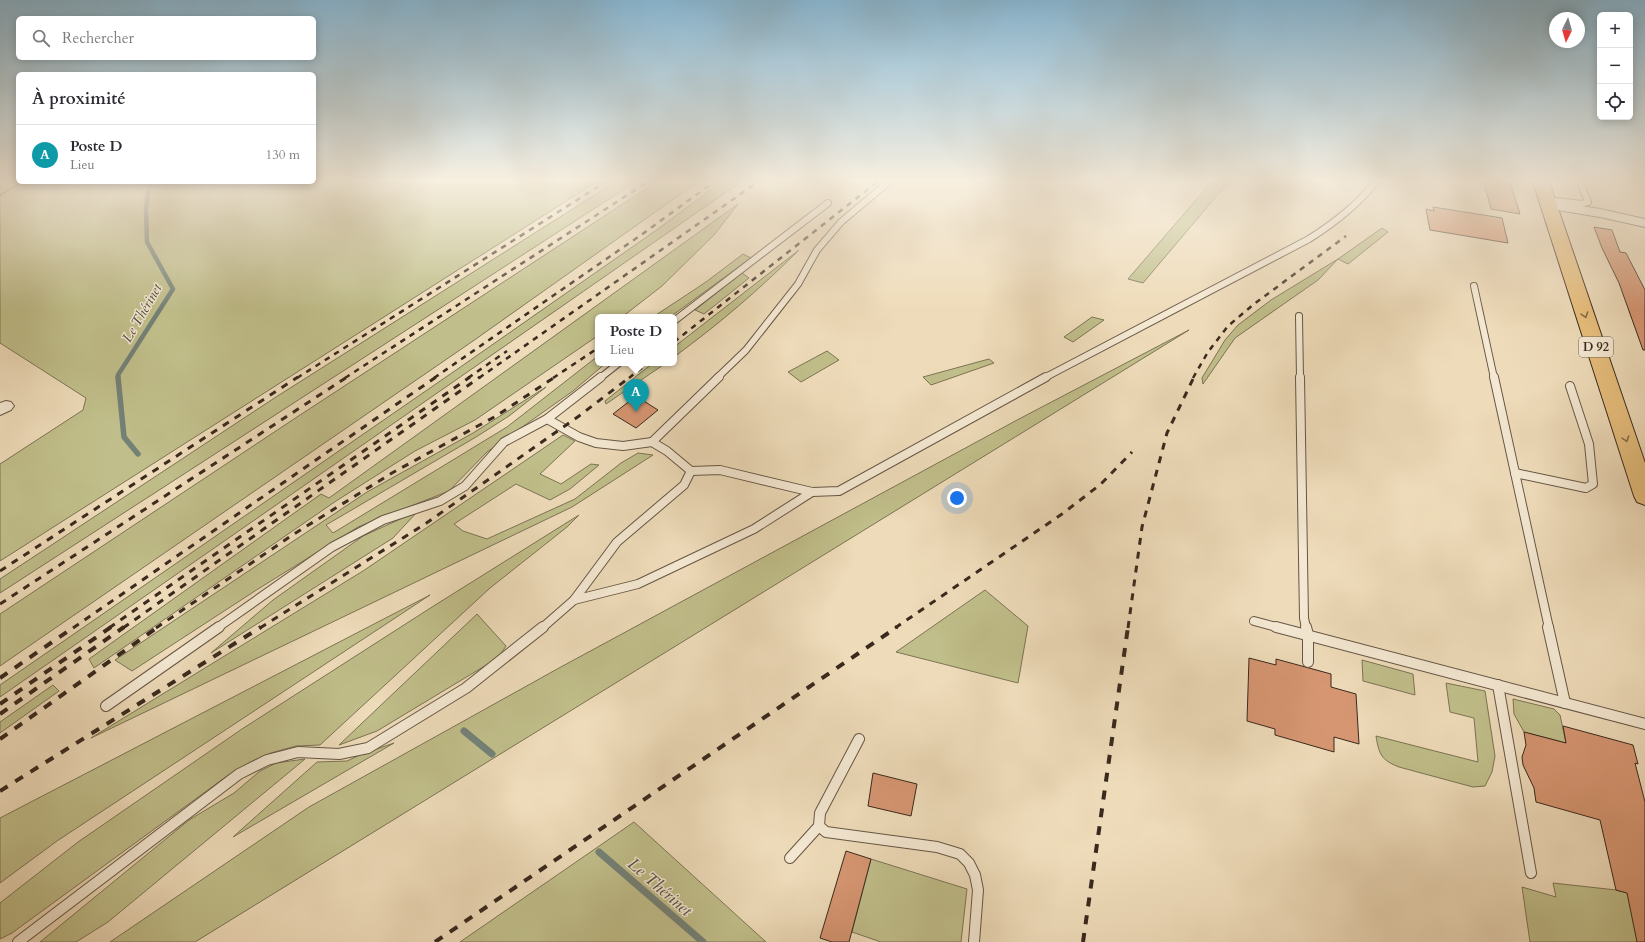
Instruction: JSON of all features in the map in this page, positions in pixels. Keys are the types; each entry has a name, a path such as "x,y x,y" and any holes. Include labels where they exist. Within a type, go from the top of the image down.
{"main road":[{"name":"D 92","path":"1560,223 1645,496"},
{"name":"D 92","path":"1561,223 1645,447"}],"lane":[{"path":"677,319 802,223"},
{"path":"652,442 746,350 798,284 817,250 840,223"},
{"path":"547,419 579,438 596,442 623,446 652,442 667,450 691,471 720,470 812,492 839,491 1059,371 1280,254 1325,229 1333,223"},
{"path":"1474,286 1565,703"},
{"path":"1299,316 1304,618 1308,635 1308,662"},
{"path":"106,706 332,547 383,520 440,502 465,486 504,442 547,419 615,366"},
{"path":"1515,473 1586,488 1593,484 1589,444 1570,386"},
{"path":"18,942 239,774 267,760 298,752 339,754 368,748 466,688 574,600 618,542 684,485 691,471"},
{"path":"574,600 638,584 754,529 812,492"},
{"path":"1254,621 1645,724"},
{"path":"1498,685 1532,873"},
{"path":"790,858 818,826 820,813 859,739"},
{"path":"818,826 826,832 938,848 960,854 969,864 975,875 978,890 974,942"}],"shaded area":[{"path":"0,223 532,223 0,561 0,464 83,410 86,398 0,343"},
{"path":"551,223 572,223 0,593 0,579 276,397"},
{"path":"594,223 640,223 473,341 0,666 0,614"},
{"path":"666,223 682,223 0,697 0,685"},
{"path":"712,223 723,223 714,235 662,286 626,314 595,314 595,338 475,420 415,451 336,501 94,668 89,659 321,494 329,498"},
{"path":"1176,223 1194,223 1143,283 1128,279"},
{"path":"1382,228 1388,232 1348,264 1338,259"},
{"path":"799,250 739,306 677,355 677,345"},
{"path":"743,254 751,258 674,314 658,314 706,282"},
{"path":"1338,259 1318,280 1235,338 1203,384 1202,378 1225,340 1238,325 1271,300"},
{"path":"742,273 749,278 704,314 695,310"},
{"path":"1092,317 1104,320 1073,342 1064,337"},
{"path":"1189,330 195,942 110,942 309,807 559,668 1019,419"},
{"path":"827,351 839,360 801,382 788,372"},
{"path":"595,358 595,366 602,366 573,391 487,452 449,491 358,527 258,589 132,671 115,660 367,492 473,433 546,387 509,416 476,437 326,525 333,533 507,427"},
{"path":"989,359 994,363 931,385 923,377"},
{"path":"649,366 662,366 606,404 605,401"},
{"path":"563,435 575,441 540,474 561,484 591,464 599,465 570,489 550,500 516,484 454,524 463,531 487,539 575,499 621,463 638,453 653,455 572,507 91,738 363,571"},
{"path":"418,511 393,538 211,653 273,600 363,536"},
{"path":"579,515 567,527 490,588 320,745 296,746 271,753 227,776 12,933 0,939 0,903 78,842 242,729"},
{"path":"985,590 1028,626 1018,683 896,652"},
{"path":"430,595 57,841 0,883 0,818"},
{"path":"477,614 506,646 498,658 377,731 339,745"},
{"path":"1362,660 1413,674 1415,695 1363,681"},
{"path":"1446,683 1485,691 1495,756 1492,772 1485,786 1473,787 1399,767 1388,762 1382,756 1378,747 1376,736 1478,762 1474,718 1450,712"},
{"path":"53,685 59,691 0,733 0,722"},
{"path":"1513,699 1554,709 1560,715 1566,743 1524,732 1514,714"},
{"path":"394,743 233,837 317,762 347,761"},
{"path":"305,759 108,922 76,942 40,942 189,820 234,793 260,771 276,763"},
{"path":"634,822 766,942 460,942"},
{"path":"871,859 967,889 961,942 881,942 852,932"},
{"path":"1553,883 1616,890 1645,898 1645,942 1530,942 1522,887 1556,897"}],"building":[{"path":"1429,223 1503,223 1508,243 1430,230"},
{"path":"1594,227 1612,230 1620,252 1626,253 1645,290 1645,350 1643,350 1619,283 1602,248"},
{"path":"636,396 658,410 636,428 613,414"},
{"path":"1249,658 1276,665 1276,659 1331,674 1331,687 1356,694 1359,744 1334,737 1334,752 1275,735 1275,729 1247,721"},
{"path":"1563,726 1633,745 1638,764 1635,763 1645,802 1645,942 1637,942 1627,893 1616,890 1600,820 1536,802 1534,788 1523,765 1522,757 1526,745 1524,732 1566,743"},
{"path":"873,773 917,784 911,816 868,806"},
{"path":"846,851 871,859 849,942 832,942 820,938"}],"waterway":[{"name":"Le Thérinet","path":"118,377 173,289 147,242 146,223"},
{"name":"Le Thérinet","path":"118,377 124,437 138,454"},
{"name":"Le Thérinet","path":"464,731 492,754"},
{"name":"Le Thérinet","path":"599,852 703,942"}],"railway":[{"path":"297,378 541,223"},
{"path":"345,378 584,223"},
{"path":"434,378 658,223"},
{"path":"479,378 699,223"},
{"path":"677,340 825,223"},
{"path":"1193,378 1208,352 1228,326 1254,304 1346,236"},
{"path":"553,378 595,350"},
{"path":"468,378 507,351"},
{"path":"629,378 644,366"},
{"path":"0,571 298,377"},
{"path":"0,604 347,377"},
{"path":"73,628 436,377"},
{"path":"109,628 470,377"},
{"path":"123,628 480,377"},
{"path":"156,628 294,534 392,473 496,416 555,377"},
{"path":"260,628 425,524 579,416 630,377"},
{"path":"1128,628 1142,527 1167,433 1194,377"},
{"path":"895,628 1062,514 1101,484 1132,452"},
{"path":"0,678 74,627"},
{"path":"0,704 111,627"},
{"path":"0,714 124,627"},
{"path":"0,739 158,627"},
{"path":"0,791 261,627"},
{"path":"435,942 897,627"},
{"path":"1083,942 1128,627"}],"place":[{"name":"Poste D","path":"636,412"}]}
